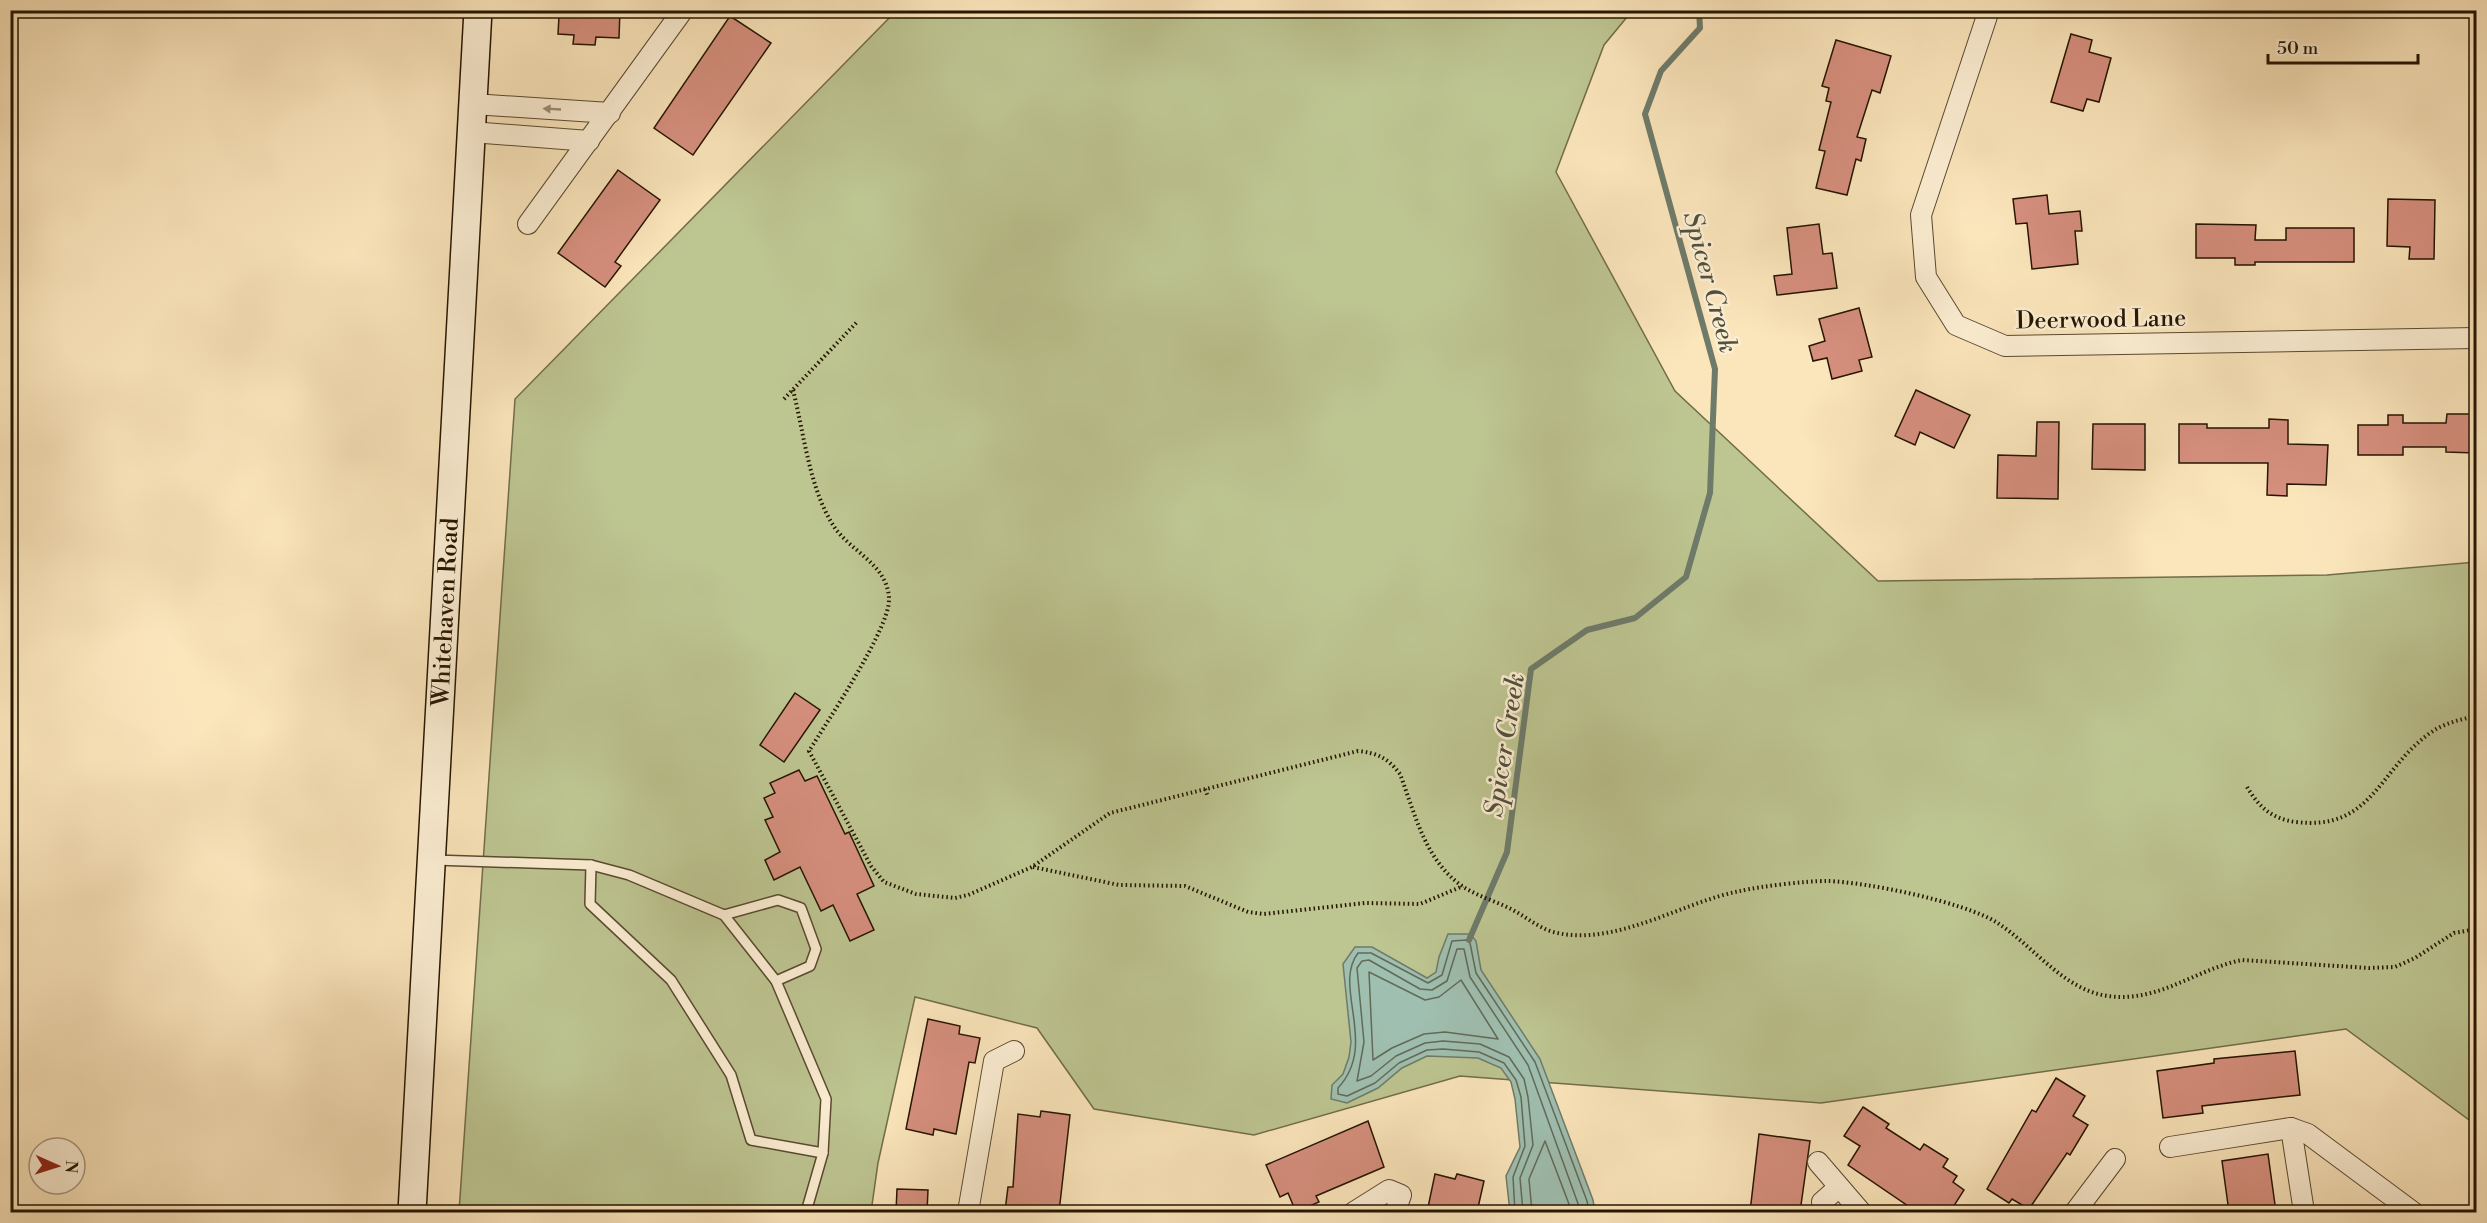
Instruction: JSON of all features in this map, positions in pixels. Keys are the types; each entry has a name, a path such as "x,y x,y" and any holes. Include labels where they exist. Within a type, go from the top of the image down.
{"street":[{"name":"Whitehaven Road","path":"412,1212 478,10"},
{"name":"Deerwood Lane","path":"1989,10 1921,215 1926,277 1956,325 2005,346 2476,338"},
{"path":"528,224 610,113 681,11"},
{"path":"473,104 610,113"},
{"path":"471,132 589,141"},
{"path":"968,1212 994,1061 1014,1051"},
{"path":"2170,1147 2291,1128 2308,1134 2413,1212"},
{"path":"2291,1128 2304,1212"},
{"path":"2075,1212 2115,1159"},
{"path":"1818,1162 1861,1212"},
{"path":"1823,1212 1822,1202 1839,1187"},
{"path":"1354,1212 1389,1190 1401,1196 1395,1212"}],"lane":[{"path":"432,860 591,865 629,875 724,915 776,981 826,1099 822,1153 806,1212"},
{"path":"591,865 590,904 671,980 731,1075 751,1140 822,1153"},
{"path":"724,915 777,900 801,908 816,949 810,966 776,981"}],"path":[{"path":"784,399 857,322"},
{"path":"793,390 823,508 835,528 880,573 889,599 882,628 809,751 870,866 884,882 916,894 955,898 998,884 1032,867 1110,813 1349,751 1380,754 1400,774 1426,844 1439,864 1463,886 1552,932 1590,935 1666,916 1740,891 1817,882 1848,883 1952,904 1982,915 2015,936 2083,989 2120,997 2165,990 2226,963 2242,960 2369,968 2395,967 2415,958 2454,933 2476,928"},
{"path":"2247,787 2259,805 2278,818 2310,824 2340,820 2371,798 2402,759 2428,734 2446,724 2476,716"},
{"path":"1205,789 1208,796"},
{"path":"1032,867 1119,885 1185,886 1248,912 1264,914 1365,903 1420,904 1463,886"}],"green space":[{"path":"896,11 1632,11 1604,45 1556,172 1675,391 1878,581 2327,575 2476,562 2476,1125 2346,1029 1821,1103 1460,1076 1254,1135 1094,1109 1037,1028 915,997 878,1163 871,1212 459,1212 515,399"}],"water":[{"path":"1448,934 1470,934 1476,941 1481,970 1540,1059 1593,1200 1595,1212 1510,1212 1506,1176 1520,1147 1515,1099 1511,1082 1501,1068 1478,1058 1427,1056 1402,1068 1378,1088 1347,1103 1331,1099 1332,1085 1343,1074 1349,1057 1351,1042 1343,964 1355,947 1372,947 1427,978 1436,972"}],"building":[{"path":"567,10 620,10 619,38 596,37 595,45 573,44 574,35 558,34 559,16 567,17"},
{"path":"730,16 771,43 693,155 654,128"},
{"path":"2071,34 2092,40 2089,52 2111,58 2099,102 2087,99 2083,111 2051,102"},
{"path":"1836,40 1891,56 1880,93 1872,90 1857,137 1866,139 1861,161 1856,159 1847,195 1816,188 1825,151 1819,150 1831,102 1826,101 1829,88 1822,86"},
{"path":"618,170 660,200 615,262 621,266 605,287 558,253"},
{"path":"2047,195 2049,214 2080,211 2082,231 2075,231 2078,264 2032,269 2027,223 2016,224 2013,199"},
{"path":"2388,199 2435,200 2434,259 2409,259 2410,247 2387,246"},
{"path":"1819,224 1823,254 1832,253 1837,288 1777,295 1774,276 1792,274 1787,228"},
{"path":"2196,224 2256,225 2255,240 2286,240 2286,228 2354,228 2354,262 2255,262 2255,265 2235,265 2235,258 2196,258"},
{"path":"1859,308 1872,357 1859,360 1862,371 1832,379 1827,358 1813,361 1809,346 1825,341 1819,319"},
{"path":"1916,390 1970,415 1954,448 1920,432 1915,445 1895,436"},
{"path":"2447,414 2471,414 2471,419 2476,419 2476,453 2446,452 2446,447 2403,447 2403,455 2358,455 2358,425 2388,425 2388,415 2403,415 2403,423 2446,423"},
{"path":"2269,419 2288,420 2288,444 2328,445 2326,485 2287,484 2287,496 2267,495 2268,463 2179,463 2179,424 2207,424 2207,428 2269,428"},
{"path":"2037,422 2059,422 2058,499 1997,498 1998,455 2036,456"},
{"path":"2093,424 2145,424 2145,470 2092,469"},
{"path":"795,693 820,710 784,762 760,745"},
{"path":"799,770 805,781 817,776 845,834 849,832 874,886 857,894 874,930 850,941 833,905 821,911 800,867 774,880 765,860 780,852 765,820 773,817 764,798 775,793 770,783"},
{"path":"928,1019 960,1026 959,1034 980,1038 975,1063 969,1062 956,1134 934,1129 933,1135 906,1129"},
{"path":"2295,1051 2300,1095 2202,1106 2203,1113 2163,1118 2157,1071 2214,1063 2214,1059"},
{"path":"2056,1078 2085,1096 2073,1116 2088,1125 2070,1155 2067,1153 2029,1209 2012,1199 2009,1203 1987,1189 2032,1110 2036,1112"},
{"path":"1863,1107 1889,1124 1886,1128 1920,1150 1924,1144 1948,1159 1943,1167 1957,1176 1953,1182 1964,1190 1950,1212 1917,1212 1848,1165 1860,1146 1844,1136"},
{"path":"1041,1111 1070,1115 1059,1212 1005,1211 1008,1187 1013,1187 1018,1114 1040,1117"},
{"path":"1368,1121 1384,1167 1316,1196 1319,1202 1296,1212 1288,1193 1280,1197 1266,1165"},
{"path":"1759,1134 1810,1141 1800,1212 1750,1212"},
{"path":"2268,1154 2276,1212 2229,1212 2222,1161"},
{"path":"1435,1174 1455,1179 1457,1174 1484,1181 1477,1212 1427,1212"},
{"path":"897,1189 928,1190 927,1212 896,1212"}],"waterway":[{"name":"Spicer Creek","path":"1469,940 1507,852 1531,669 1587,630 1635,618 1686,577 1710,493 1715,369 1645,114 1661,71 1700,28 1699,10"}]}
